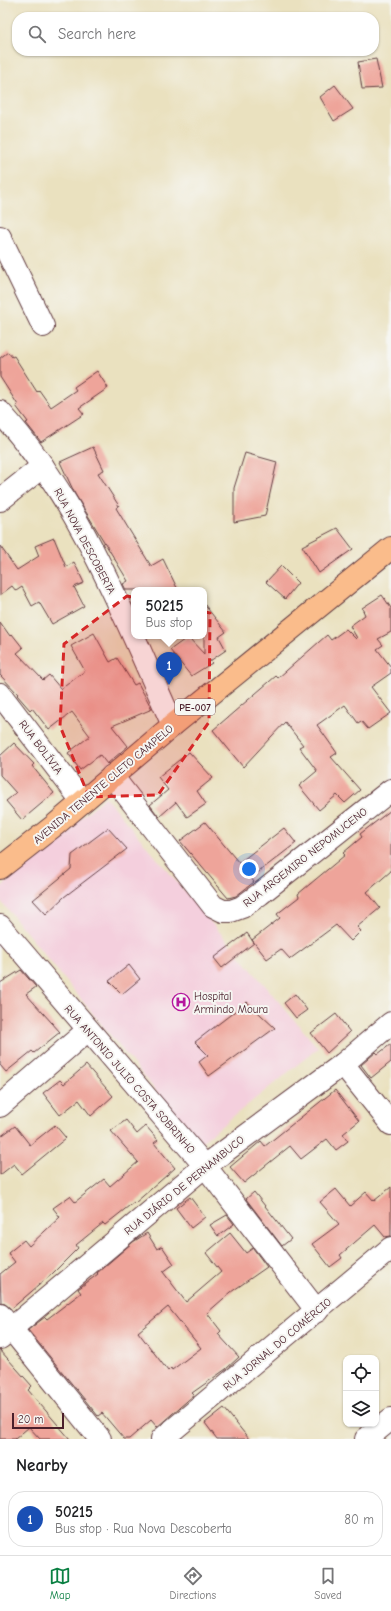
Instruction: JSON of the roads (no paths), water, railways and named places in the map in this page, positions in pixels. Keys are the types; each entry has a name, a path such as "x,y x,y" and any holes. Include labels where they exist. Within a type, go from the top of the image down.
{"main road":[{"name":"AVENIDA TENENTE CLETO CAMPELO","path":"0,868 55,825 173,725 391,548"}],"street":[{"path":"0,237 43,326"},
{"name":"RUA NOVA DESCOBERTA","path":"0,412 43,466 67,503 100,563 131,632"},
{"path":"0,500 43,466"},
{"name":"RUA NOVA DESCOBERTA","path":"134,639 173,725"},
{"name":"RUA BOLÍVIA","path":"0,694 82,801"},
{"name":"RUA ARGEMIRO NEPOMUCENO","path":"112,776 213,906 223,911 231,911 236,909 260,894 391,790"},
{"name":"RUA ANTONIO JULIO COSTA SOBRINHO","path":"0,926 205,1166 317,1311"},
{"name":"RUA DIÁRIO DE PERNAMBUCO","path":"4,1327 205,1166 343,1064 391,1023"},
{"path":"0,1106 88,1030"},
{"path":"343,1064 391,1124"},
{"name":"RUA JORNAL DO COMÉRCIO","path":"162,1439 391,1248"},
{"path":"4,1327 100,1439"},
{"path":"366,1439 391,1419"}],"place":[{"name":"50215","path":"169,685"},
{"name":"Hospital Armindo Moura","path":"181,1002"}]}
